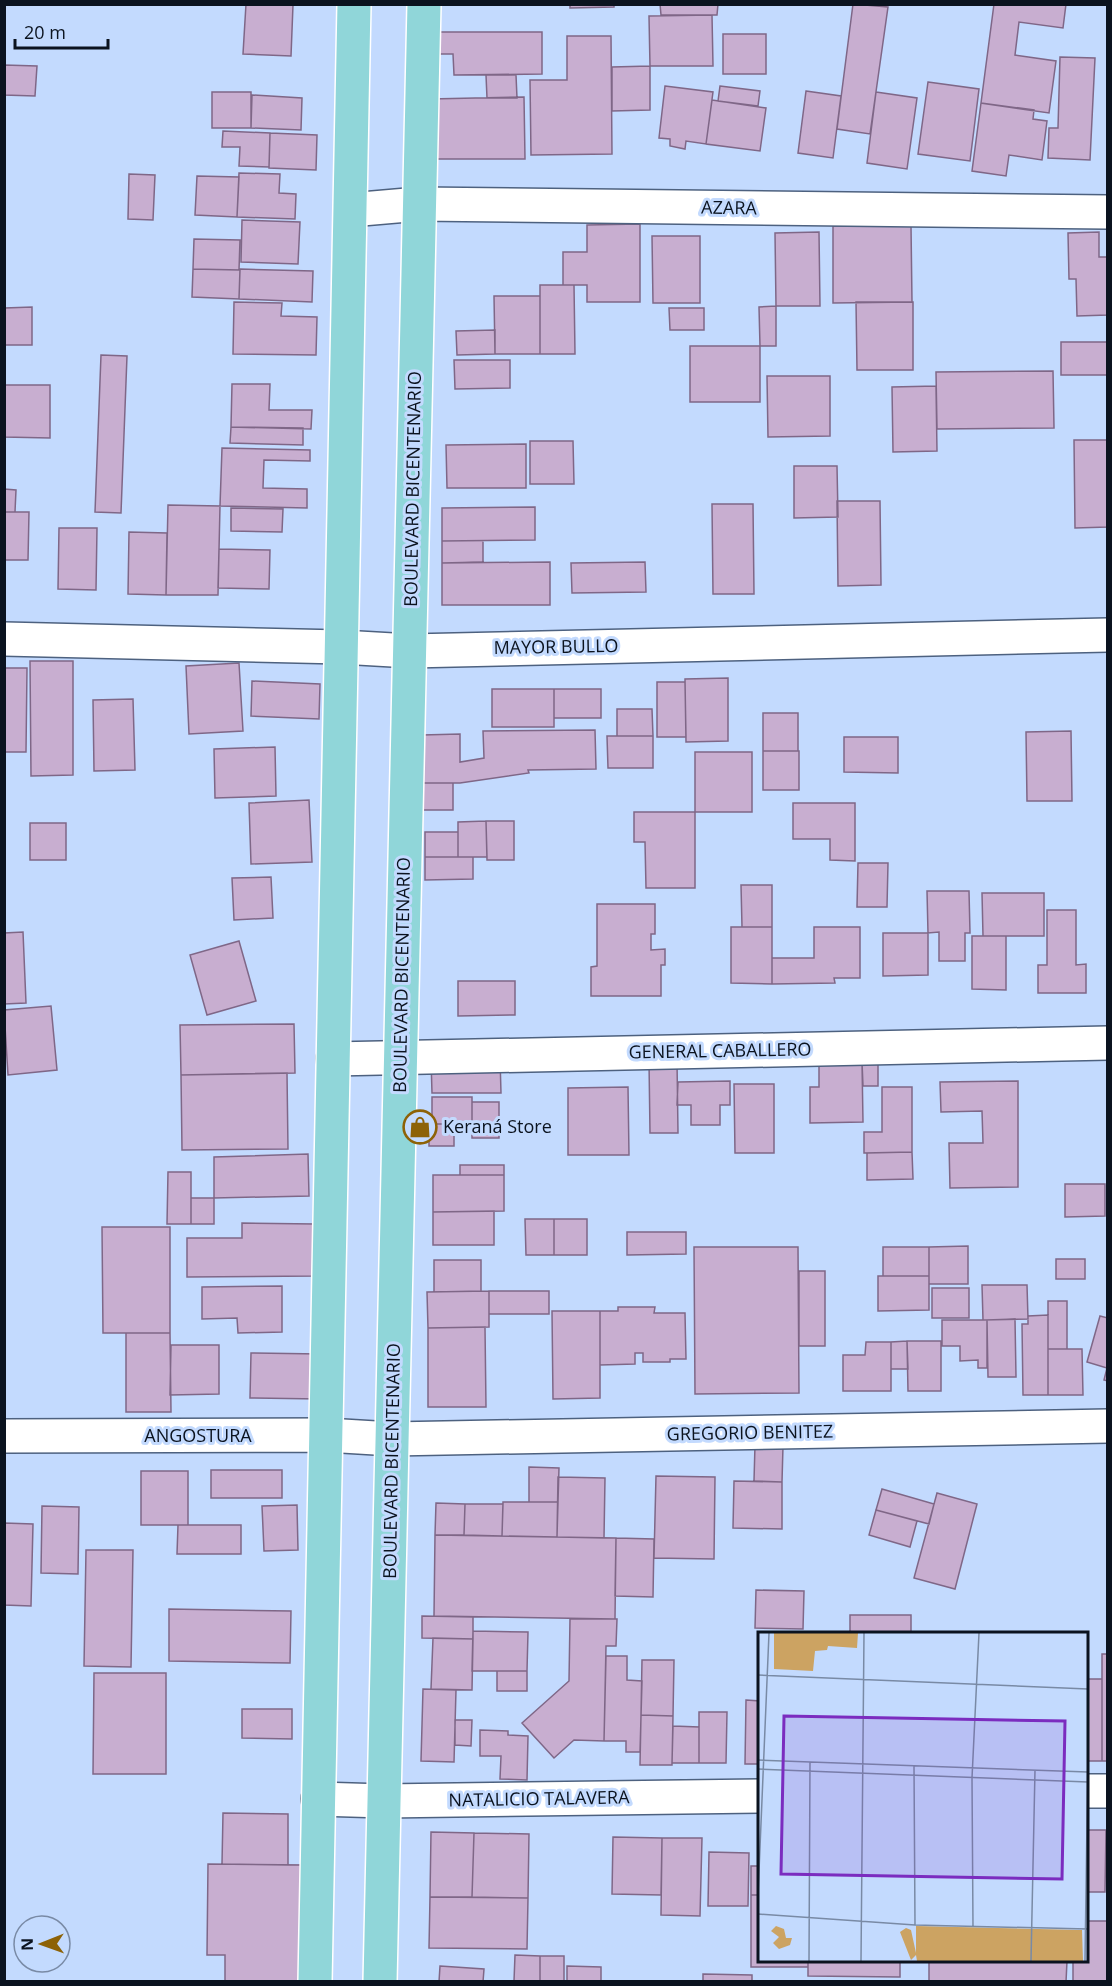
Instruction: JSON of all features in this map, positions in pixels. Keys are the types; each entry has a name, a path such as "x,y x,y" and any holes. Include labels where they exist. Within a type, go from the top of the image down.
{"main road":[{"path":"315,1982 354,4"},
{"name":"BOULEVARD BICENTENARIO","path":"380,1982 424,4"}],"street":[{"name":"AZARA","path":"350,210 419,204 1107,212"},
{"name":"MAYOR BULLO","path":"4,639 341,647 410,651 1107,635"},
{"name":"GENERAL CABALLERO","path":"333,1059 1107,1043"},
{"name":"GREGORIO BENITEZ","path":"392,1439 1107,1426"},
{"name":"ANGOSTURA","path":"4,1436 326,1435 392,1439"},
{"path":"1088,1791 1107,1791"},
{"name":"NATALICIO TALAVERA","path":"318,1799 384,1801 758,1796"}],"building":[{"path":"246,4 293,5 291,56 243,54"},
{"path":"570,4 614,4 614,7 570,8"},
{"path":"660,4 718,4 717,15 661,15"},
{"path":"853,4 888,7 870,134 837,129"},
{"path":"994,4 1066,4 1063,28 1019,22 1015,55 1056,61 1049,113 981,103"},
{"path":"712,15 713,66 650,66 649,16"},
{"path":"434,32 542,32 542,74 454,75 453,54 434,54"},
{"path":"723,34 766,34 766,74 723,74"},
{"path":"567,36 611,36 612,154 531,155 530,80 567,80"},
{"path":"1060,57 1095,58 1090,160 1048,158 1049,128 1058,128"},
{"path":"4,65 37,66 35,96 4,95"},
{"path":"650,66 650,110 612,111 612,67"},
{"path":"486,75 516,75 517,98 487,98"},
{"path":"928,82 979,89 970,161 918,154"},
{"path":"665,86 713,92 706,144 686,141 685,149 670,146 670,139 659,138"},
{"path":"720,86 760,91 758,106 718,101"},
{"path":"806,91 841,96 833,158 798,153"},
{"path":"212,92 251,92 251,128 212,128"},
{"path":"876,92 917,98 907,169 867,163"},
{"path":"252,95 302,98 301,130 251,128"},
{"path":"524,97 525,159 430,159 430,99"},
{"path":"712,100 766,108 760,151 706,144"},
{"path":"981,103 1034,110 1033,119 1047,121 1042,160 1009,155 1006,176 972,171"},
{"path":"223,131 270,133 269,167 239,166 240,147 222,147"},
{"path":"270,133 317,135 316,170 269,168"},
{"path":"239,173 280,174 279,193 296,194 295,219 237,217"},
{"path":"129,174 155,175 153,220 128,219"},
{"path":"197,176 239,177 237,217 195,215"},
{"path":"242,220 300,222 298,264 241,262"},
{"path":"640,224 640,302 587,302 587,285 563,285 563,252 587,252 587,225"},
{"path":"833,226 911,226 912,302 833,303"},
{"path":"819,232 820,306 776,306 775,233"},
{"path":"1099,232 1099,257 1108,257 1108,315 1077,316 1076,279 1069,279 1068,233"},
{"path":"652,236 700,236 700,303 653,303"},
{"path":"194,239 240,240 239,270 193,269"},
{"path":"193,269 240,270 239,299 192,297"},
{"path":"240,269 313,271 312,302 239,299"},
{"path":"540,285 574,285 575,354 540,354"},
{"path":"494,296 540,296 540,354 495,354"},
{"path":"234,302 282,303 281,316 317,317 316,355 233,354"},
{"path":"856,302 913,302 913,370 857,370"},
{"path":"776,306 776,346 760,346 759,307"},
{"path":"32,307 32,345 5,345 5,308"},
{"path":"669,308 704,308 704,330 670,330"},
{"path":"495,330 495,354 457,355 456,331"},
{"path":"1061,342 1108,342 1108,375 1061,375"},
{"path":"690,346 760,346 760,402 690,402"},
{"path":"101,355 127,356 121,513 95,512"},
{"path":"454,360 510,360 510,388 455,389"},
{"path":"1053,371 1054,428 937,429 936,372"},
{"path":"767,376 830,376 830,436 768,437"},
{"path":"232,384 270,384 269,410 312,410 311,429 231,427"},
{"path":"4,385 50,385 50,438 4,437"},
{"path":"936,386 937,451 893,452 892,387"},
{"path":"231,427 303,428 303,445 230,443"},
{"path":"1074,440 1108,440 1108,527 1075,528"},
{"path":"530,441 573,441 574,484 530,484"},
{"path":"526,444 526,488 447,488 446,445"},
{"path":"222,448 310,450 310,461 264,460 263,488 307,489 307,508 220,506"},
{"path":"794,466 837,466 838,517 794,518"},
{"path":"4,489 16,490 15,512 4,512"},
{"path":"837,501 880,501 881,585 838,586"},
{"path":"712,504 753,504 754,594 713,594"},
{"path":"168,505 220,506 218,595 166,595"},
{"path":"535,507 535,540 442,541 442,508"},
{"path":"231,508 283,509 282,532 231,531"},
{"path":"4,512 29,512 28,560 4,560"},
{"path":"59,528 97,528 96,590 58,589"},
{"path":"129,532 167,533 166,595 128,594"},
{"path":"442,541 483,541 483,562 442,563"},
{"path":"219,549 270,550 269,589 218,588"},
{"path":"550,562 550,605 442,605 442,563"},
{"path":"645,562 646,592 572,593 571,563"},
{"path":"30,661 73,661 73,775 31,776"},
{"path":"239,663 243,731 189,734 186,666"},
{"path":"4,668 27,668 26,752 4,752"},
{"path":"728,678 728,741 686,742 685,679"},
{"path":"252,681 320,684 319,719 251,716"},
{"path":"657,682 685,682 686,737 657,737"},
{"path":"492,689 554,689 554,727 492,727"},
{"path":"554,689 601,689 601,718 554,718"},
{"path":"133,699 135,770 94,771 93,700"},
{"path":"617,709 652,709 653,736 617,736"},
{"path":"763,713 798,713 798,751 763,751"},
{"path":"595,730 596,769 528,770 529,773 460,783 423,783 422,735 460,734 460,762 484,758 483,731"},
{"path":"1071,731 1072,801 1027,801 1026,732"},
{"path":"607,736 653,736 653,768 608,768"},
{"path":"844,737 898,737 898,773 844,772"},
{"path":"275,747 276,796 215,798 214,749"},
{"path":"763,751 799,751 799,790 763,790"},
{"path":"695,752 752,752 752,812 695,812"},
{"path":"423,783 453,783 453,810 423,810"},
{"path":"309,800 312,862 251,864 249,803"},
{"path":"793,803 855,803 855,861 830,860 830,839 793,839"},
{"path":"634,812 695,812 695,888 646,888 645,842 634,842"},
{"path":"486,821 514,821 514,860 487,860"},
{"path":"486,821 487,857 458,857 458,822"},
{"path":"30,823 66,823 66,860 30,860"},
{"path":"425,832 458,832 458,857 425,857"},
{"path":"425,857 473,857 473,879 425,880"},
{"path":"858,863 888,863 887,907 857,907"},
{"path":"271,877 273,918 234,920 232,878"},
{"path":"741,885 772,885 772,927 742,927"},
{"path":"927,891 969,891 970,933 965,933 965,961 939,961 939,932 928,933"},
{"path":"982,893 1044,893 1044,936 983,936"},
{"path":"597,904 655,904 655,934 651,934 651,950 665,949 665,965 661,965 661,996 591,996 591,967 597,966"},
{"path":"1047,910 1076,910 1076,965 1086,964 1086,993 1038,993 1038,965 1047,965"},
{"path":"731,927 772,927 772,984 731,983"},
{"path":"814,927 860,927 860,978 834,978 835,983 772,984 772,958 814,958"},
{"path":"23,932 26,1003 4,1004 4,933"},
{"path":"883,933 928,933 928,975 883,976"},
{"path":"972,936 1006,936 1006,990 972,989"},
{"path":"239,941 256,1001 207,1015 190,955"},
{"path":"458,981 515,981 515,1015 458,1016"},
{"path":"51,1006 57,1070 8,1075 4,1010"},
{"path":"294,1024 295,1073 181,1075 180,1025"},
{"path":"878,1053 878,1086 863,1086 862,1062"},
{"path":"500,1058 501,1093 432,1093 431,1059"},
{"path":"649,1061 677,1061 678,1133 650,1133"},
{"path":"819,1062 862,1062 863,1122 810,1123 810,1087 819,1087"},
{"path":"287,1073 288,1149 182,1150 181,1075"},
{"path":"730,1081 730,1105 720,1105 720,1125 691,1125 691,1105 677,1105 678,1082"},
{"path":"1018,1081 1018,1187 950,1188 949,1143 983,1143 982,1111 941,1112 940,1082"},
{"path":"734,1084 774,1084 774,1153 735,1153"},
{"path":"628,1087 629,1155 568,1155 568,1088"},
{"path":"882,1087 912,1087 912,1152 864,1153 864,1132 882,1132"},
{"path":"432,1097 472,1097 472,1124 432,1124"},
{"path":"472,1102 499,1102 499,1138 472,1138"},
{"path":"429,1124 454,1124 454,1146 429,1146"},
{"path":"912,1152 913,1179 867,1180 867,1153"},
{"path":"308,1154 309,1196 214,1198 214,1157"},
{"path":"460,1165 504,1165 504,1175 460,1175"},
{"path":"168,1172 191,1172 191,1224 167,1224"},
{"path":"433,1175 504,1175 504,1211 433,1212"},
{"path":"1065,1184 1105,1184 1105,1216 1065,1217"},
{"path":"191,1198 214,1198 214,1224 191,1224"},
{"path":"494,1211 494,1245 433,1245 433,1212"},
{"path":"525,1219 554,1219 554,1255 526,1255"},
{"path":"554,1219 587,1219 587,1255 554,1255"},
{"path":"242,1223 315,1224 315,1276 187,1277 187,1238 242,1238"},
{"path":"102,1227 170,1227 170,1333 103,1333"},
{"path":"627,1232 686,1232 686,1254 627,1255"},
{"path":"968,1246 968,1284 929,1284 929,1247"},
{"path":"694,1247 798,1247 799,1393 695,1394"},
{"path":"883,1247 929,1247 929,1276 883,1276"},
{"path":"1056,1259 1085,1259 1085,1279 1056,1279"},
{"path":"434,1260 481,1260 481,1291 434,1292"},
{"path":"799,1271 825,1271 825,1346 799,1346"},
{"path":"878,1276 929,1276 929,1310 878,1311"},
{"path":"982,1285 1027,1285 1028,1319 983,1320"},
{"path":"282,1286 282,1332 238,1333 237,1318 202,1319 202,1287"},
{"path":"932,1288 969,1288 969,1318 932,1318"},
{"path":"489,1291 549,1291 549,1314 489,1314"},
{"path":"489,1291 489,1327 428,1328 427,1292"},
{"path":"1048,1301 1067,1301 1067,1349 1048,1349"},
{"path":"618,1307 655,1307 654,1313 685,1313 686,1359 670,1359 670,1362 643,1362 643,1353 635,1353 635,1364 600,1365 600,1311 618,1311"},
{"path":"552,1311 600,1311 600,1398 553,1399"},
{"path":"1048,1315 1048,1395 1023,1395 1022,1324 1028,1324 1028,1316"},
{"path":"1100,1316 1108,1318 1108,1381 1104,1380 1107,1368 1087,1362"},
{"path":"1015,1319 1016,1377 988,1377 987,1320"},
{"path":"942,1320 987,1320 987,1368 978,1368 978,1360 960,1361 960,1346 942,1346"},
{"path":"485,1327 486,1407 428,1407 428,1328"},
{"path":"126,1333 170,1333 171,1412 126,1412"},
{"path":"907,1341 941,1341 941,1391 908,1391"},
{"path":"907,1341 908,1369 891,1369 891,1342"},
{"path":"866,1342 891,1342 891,1391 843,1391 843,1355 865,1355"},
{"path":"171,1345 219,1345 219,1394 170,1395"},
{"path":"1048,1349 1082,1349 1083,1395 1048,1395"},
{"path":"251,1353 320,1354 319,1399 250,1398"},
{"path":"755,1445 783,1446 782,1482 754,1481"},
{"path":"529,1467 559,1468 558,1502 529,1502"},
{"path":"211,1470 282,1470 282,1498 211,1498"},
{"path":"141,1471 188,1471 188,1525 141,1525"},
{"path":"656,1476 715,1477 714,1559 654,1558"},
{"path":"558,1477 605,1478 604,1538 557,1537"},
{"path":"734,1481 782,1482 782,1529 733,1528"},
{"path":"882,1489 934,1504 929,1524 876,1510"},
{"path":"937,1493 977,1504 955,1589 914,1578"},
{"path":"503,1502 558,1502 557,1537 502,1536"},
{"path":"436,1503 465,1504 464,1535 435,1535"},
{"path":"465,1504 503,1504 502,1536 464,1535"},
{"path":"297,1505 298,1550 264,1551 262,1506"},
{"path":"42,1506 79,1507 78,1574 41,1573"},
{"path":"876,1510 917,1521 910,1547 869,1535"},
{"path":"4,1523 33,1524 31,1606 4,1605"},
{"path":"178,1525 241,1525 241,1554 177,1554"},
{"path":"435,1535 616,1538 615,1619 434,1616"},
{"path":"616,1538 654,1539 653,1597 615,1596"},
{"path":"86,1550 133,1550 131,1667 84,1666"},
{"path":"756,1590 804,1591 803,1629 755,1628"},
{"path":"169,1609 291,1611 290,1663 169,1661"},
{"path":"850,1615 911,1615 911,1632 850,1632"},
{"path":"422,1616 473,1617 473,1639 422,1638"},
{"path":"570,1619 617,1619 616,1646 606,1646 604,1741 574,1740 554,1758 522,1723 569,1681"},
{"path":"473,1631 528,1632 527,1671 472,1671"},
{"path":"433,1638 473,1639 472,1690 431,1689"},
{"path":"1102,1654 1108,1654 1108,1761 1102,1761"},
{"path":"606,1656 627,1656 627,1680 642,1681 640,1752 626,1752 626,1741 604,1741"},
{"path":"642,1660 674,1660 673,1716 641,1715"},
{"path":"497,1671 527,1671 527,1691 497,1691"},
{"path":"94,1673 166,1673 166,1774 93,1774"},
{"path":"1088,1679 1102,1679 1102,1761 1088,1761"},
{"path":"423,1689 456,1690 454,1762 421,1761"},
{"path":"746,1700 758,1701 758,1764 745,1764"},
{"path":"242,1709 292,1709 292,1739 242,1738"},
{"path":"699,1712 727,1712 726,1763 699,1763"},
{"path":"641,1715 673,1716 672,1765 640,1765"},
{"path":"455,1720 472,1720 471,1746 455,1745"},
{"path":"673,1726 699,1727 699,1763 672,1763"},
{"path":"480,1730 508,1731 508,1735 528,1736 527,1780 500,1779 501,1756 480,1756"},
{"path":"223,1813 288,1814 288,1865 222,1864"},
{"path":"1088,1830 1106,1830 1105,1892 1088,1892"},
{"path":"431,1832 474,1833 472,1897 430,1897"},
{"path":"474,1833 529,1834 528,1898 472,1897"},
{"path":"613,1837 662,1838 661,1895 612,1894"},
{"path":"662,1838 702,1838 700,1916 661,1915"},
{"path":"709,1852 749,1853 748,1906 708,1906"},
{"path":"208,1864 306,1865 305,1982 225,1982 225,1955 207,1955"},
{"path":"751,1866 758,1866 758,1895 751,1895"},
{"path":"751,1895 758,1895 758,1962 808,1962 808,1967 751,1967"},
{"path":"430,1897 528,1898 527,1949 429,1948"},
{"path":"1088,1921 1108,1921 1108,1982 1073,1982 1073,1962 1088,1962"},
{"path":"515,1955 540,1956 540,1981 514,1981"},
{"path":"540,1956 564,1956 564,1982 540,1982"},
{"path":"808,1962 900,1962 900,1977 808,1976"},
{"path":"929,1962 1067,1962 1066,1982 929,1982"},
{"path":"440,1966 484,1969 483,1982 439,1982"},
{"path":"567,1966 601,1967 601,1982 567,1982"},
{"path":"703,1974 752,1975 752,1982 703,1982"}],"place":[{"name":"Keraná Store","path":"420,1127"}]}
